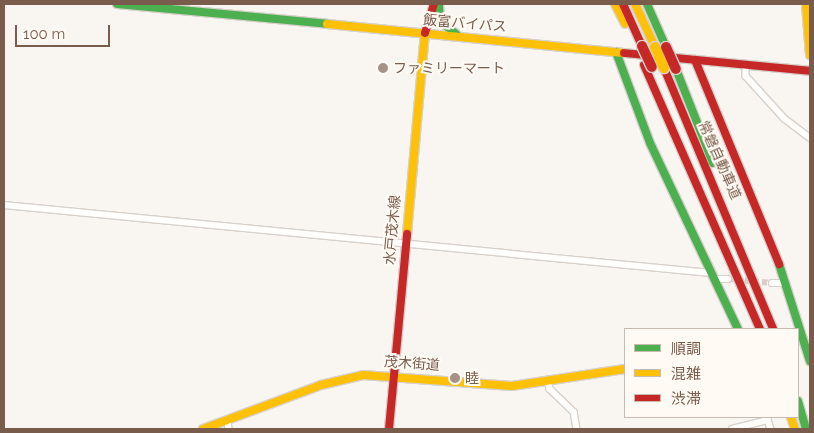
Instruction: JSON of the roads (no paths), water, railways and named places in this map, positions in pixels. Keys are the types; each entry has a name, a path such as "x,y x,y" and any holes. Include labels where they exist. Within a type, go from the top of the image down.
{"main road":[{"name":"飯富バイパス","path":"117,4 810,72"},
{"path":"425,33 428,4"},
{"path":"425,33 434,4"},
{"path":"439,4 439,19 446,29 467,37"},
{"path":"615,4 639,46"},
{"path":"623,4 639,46 760,328"},
{"name":"常磐自動車道","path":"635,4 735,229 773,328"},
{"path":"647,4 676,69 758,273 773,328"},
{"path":"806,4 810,55"},
{"name":"水戸茂木線","path":"389,429 404,244 425,33"},
{"path":"616,52 650,143 738,328"},
{"path":"695,60 785,283 798,328"},
{"path":"799,331 806,355"},
{"name":"茂木街道","path":"203,429 229,425 340,380 393,374 512,386 624,369"},
{"path":"799,404 806,429"}],"street":[{"path":"746,65 746,76 785,119 810,138"},
{"path":"4,205 404,244 728,279"},
{"path":"772,283 785,283"},
{"path":"548,380 550,389 574,412 578,429"},
{"path":"732,429 767,418 771,429"}],"tunnel":[{"path":"728,279 772,283"}],"place":[{"name":"ファミリーマート","path":"383,68"},
{"name":"睦","path":"455,378"}]}
